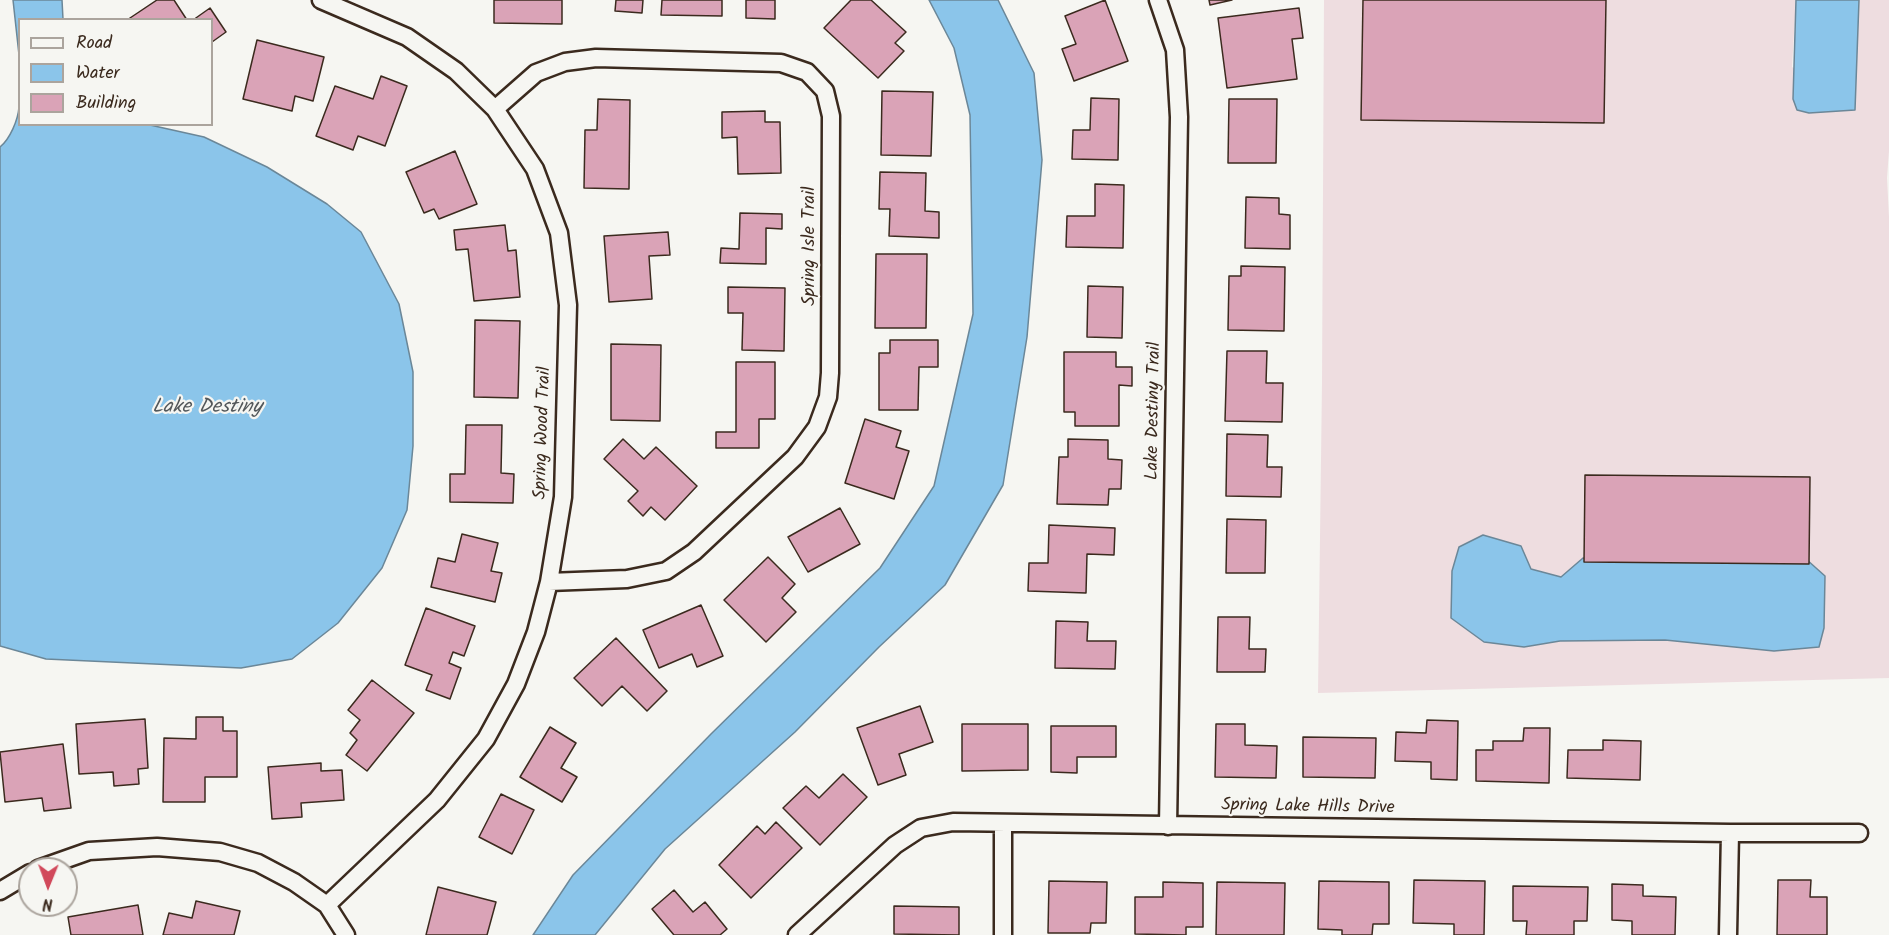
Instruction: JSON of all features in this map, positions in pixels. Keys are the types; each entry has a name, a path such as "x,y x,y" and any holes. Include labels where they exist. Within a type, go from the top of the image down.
{"street":[{"name":"Spring Wood Trail","path":"321,0 407,37 456,72 495,109 535,169 543,190 559,233 568,304 563,496 549,582 536,632 516,684 486,739 437,800 327,905"},
{"name":"Lake Destiny Trail","path":"1158,0 1175,50 1179,117 1168,826"},
{"name":"Spring Isle Trail","path":"495,109 536,73 565,62 596,58 781,63 807,72 825,91 831,116 830,373 828,397 817,427 795,457 694,552 666,571 627,579 549,582"},
{"name":"Spring Lake Hills Drive","path":"797,935 895,845 921,828 953,822 1859,833"},
{"path":"1003,824 1003,935"},
{"path":"1728,935 1730,833"},
{"path":"72,857 89,851 157,847 220,852 258,863 294,882 327,905 346,935"},
{"path":"0,891 18,880"}],"shaded area":[{"path":"1324,0 1796,0 1792,67 1855,110 1859,0 1889,0 1887,178 1889,217 1889,678 1318,693","holes":["1521,545 1530,569 1561,577 1825,576 1824,628 1819,647 1774,651 1665,640 1560,641 1524,647"]}],"water":[{"path":"13,0 62,0 63,18 18,18 18,46"},
{"path":"929,0 998,0 1034,73 1042,160 1027,337 1003,485 945,585 879,647 795,732 665,849 595,935 533,935 573,875 711,734 880,568 934,486 973,314 970,115 954,48"},
{"path":"1796,0 1859,0 1855,110 1809,113 1797,110 1793,99"},
{"name":"Lake Destiny","path":"18,112 18,126 154,126 204,137 267,167 327,204 361,232 399,304 413,372 413,446 407,510 382,568 338,623 292,659 241,668 46,659 0,646 0,147 13,129"},
{"path":"1483,535 1521,546 1531,569 1561,577 1583,558 1806,559 1825,576 1824,628 1819,647 1774,651 1665,640 1560,641 1524,647 1484,642 1451,618 1452,571 1459,547"}],"building":[{"path":"157,0 174,0 186,18 130,18"},
{"path":"494,0 562,0 562,24 494,23"},
{"path":"616,0 643,0 642,13 615,11"},
{"path":"662,0 722,0 722,16 661,15"},
{"path":"746,0 775,0 775,19 746,18"},
{"path":"851,0 871,0 906,32 895,43 904,51 878,78 824,28"},
{"path":"1105,0 1128,61 1074,81 1062,49 1076,44 1065,16"},
{"path":"1209,0 1232,0 1210,5"},
{"path":"1363,0 1606,0 1604,123 1361,120"},
{"path":"210,8 226,32 213,41 213,18 196,18"},
{"path":"1299,8 1303,38 1292,39 1297,79 1227,88 1218,18"},
{"path":"257,40 324,57 313,101 295,96 292,111 243,99"},
{"path":"381,76 407,86 385,146 358,136 353,150 316,136 335,86 373,99"},
{"path":"882,91 933,92 931,156 881,155"},
{"path":"1091,98 1119,99 1118,160 1072,159 1073,130 1090,130"},
{"path":"598,99 630,100 629,189 584,188 585,130 597,130"},
{"path":"1229,99 1277,99 1276,163 1228,163"},
{"path":"765,111 765,122 780,122 781,173 738,174 737,137 722,138 722,112"},
{"path":"455,151 477,204 439,219 434,209 424,213 406,172"},
{"path":"880,172 926,173 925,211 939,212 939,238 889,236 890,209 879,209"},
{"path":"1095,184 1124,185 1123,248 1066,247 1067,216 1095,216"},
{"path":"1246,197 1279,198 1279,214 1290,215 1290,249 1245,248"},
{"path":"740,213 782,214 782,229 766,228 766,264 720,263 721,248 739,249"},
{"path":"505,225 508,251 516,250 520,297 474,301 468,249 456,250 454,230"},
{"path":"668,232 670,255 649,256 652,299 609,302 604,236"},
{"path":"876,254 927,254 926,328 875,328"},
{"path":"1241,266 1285,267 1284,331 1228,330 1229,276 1241,276"},
{"path":"1088,286 1123,287 1122,338 1087,337"},
{"path":"728,287 785,288 784,351 742,350 743,313 728,313"},
{"path":"475,320 520,321 518,398 474,397"},
{"path":"890,340 938,340 938,367 919,367 918,410 879,410 879,353 890,353"},
{"path":"611,344 661,345 660,421 611,420"},
{"path":"1227,351 1267,351 1266,383 1283,383 1282,422 1225,421"},
{"path":"1064,352 1116,352 1116,367 1132,367 1132,386 1119,385 1119,426 1075,426 1075,412 1064,412"},
{"path":"736,362 775,362 775,419 759,419 759,448 716,448 716,432 736,432"},
{"path":"865,419 901,431 896,447 909,451 894,499 845,483"},
{"path":"466,425 502,425 501,473 514,474 513,503 450,502 450,474 465,474"},
{"path":"1227,434 1268,435 1267,467 1282,467 1281,497 1226,496"},
{"path":"623,439 644,459 656,447 697,486 665,520 651,507 643,516 628,501 638,491 604,459"},
{"path":"1068,439 1108,440 1108,459 1122,460 1121,489 1109,489 1108,505 1057,504 1059,457 1068,457"},
{"path":"1585,475 1810,477 1809,564 1584,562"},
{"path":"840,508 860,544 808,572 788,537"},
{"path":"1227,519 1266,520 1265,573 1226,573"},
{"path":"1049,525 1115,528 1114,555 1087,554 1086,593 1028,591 1029,563 1048,563"},
{"path":"462,534 498,543 491,571 502,573 495,602 431,587 438,558 455,562"},
{"path":"768,557 795,584 782,598 796,612 766,642 724,600"},
{"path":"701,605 723,656 697,667 692,654 659,668 643,630"},
{"path":"426,608 475,626 464,656 453,652 449,663 461,668 450,699 426,690 432,675 405,665"},
{"path":"1218,617 1250,617 1249,649 1266,649 1265,672 1217,672"},
{"path":"1056,621 1088,622 1087,641 1116,641 1115,669 1055,668"},
{"path":"616,638 667,691 647,711 622,686 602,706 574,678"},
{"path":"372,680 414,713 367,771 346,755 357,740 350,733 360,720 348,710"},
{"path":"920,706 933,742 899,754 906,775 878,785 857,728"},
{"path":"196,717 223,717 223,731 237,731 237,777 205,777 205,802 163,802 164,738 196,739"},
{"path":"145,719 148,768 138,769 139,784 114,786 113,772 79,774 76,724"},
{"path":"1427,720 1458,721 1457,780 1431,779 1431,762 1395,761 1396,732 1426,733"},
{"path":"962,724 1028,724 1028,770 962,771"},
{"path":"1216,724 1245,724 1245,745 1277,746 1276,778 1215,777"},
{"path":"1051,726 1116,726 1116,757 1077,757 1077,773 1051,772"},
{"path":"550,727 576,743 561,768 577,777 562,802 520,777"},
{"path":"1524,728 1550,728 1549,783 1476,781 1476,750 1493,750 1493,741 1523,741"},
{"path":"1303,737 1376,738 1375,778 1303,777"},
{"path":"1603,740 1641,741 1640,780 1567,778 1568,750 1603,750"},
{"path":"63,744 71,808 44,811 42,798 5,802 0,752"},
{"path":"321,763 321,771 342,770 344,800 301,803 302,817 272,819 268,767"},
{"path":"843,774 867,797 820,845 783,808 806,786 819,798"},
{"path":"501,794 534,810 512,854 479,837"},
{"path":"776,822 802,848 751,898 719,865 757,826 765,834"},
{"path":"1414,880 1485,881 1484,935 1454,935 1454,924 1413,923"},
{"path":"1778,880 1811,880 1810,897 1827,897 1827,935 1777,935"},
{"path":"1049,881 1107,882 1106,923 1091,923 1090,933 1048,933"},
{"path":"1319,881 1389,882 1389,924 1373,924 1372,935 1342,935 1342,930 1318,929"},
{"path":"1163,882 1203,883 1203,927 1186,927 1186,935 1135,934 1135,897 1163,897"},
{"path":"1217,882 1285,883 1284,935 1216,935"},
{"path":"1612,884 1643,885 1643,896 1676,897 1675,935 1632,935 1632,921 1612,920"},
{"path":"1513,886 1588,887 1587,921 1574,921 1574,935 1526,935 1527,921 1513,921"},
{"path":"438,887 496,902 487,935 426,935"},
{"path":"674,890 693,912 705,902 727,929 720,935 674,935 652,909"},
{"path":"196,901 240,911 234,935 163,935 169,913 192,918"},
{"path":"138,905 143,935 71,935 68,917"},
{"path":"894,906 959,907 959,935 894,934"}]}
